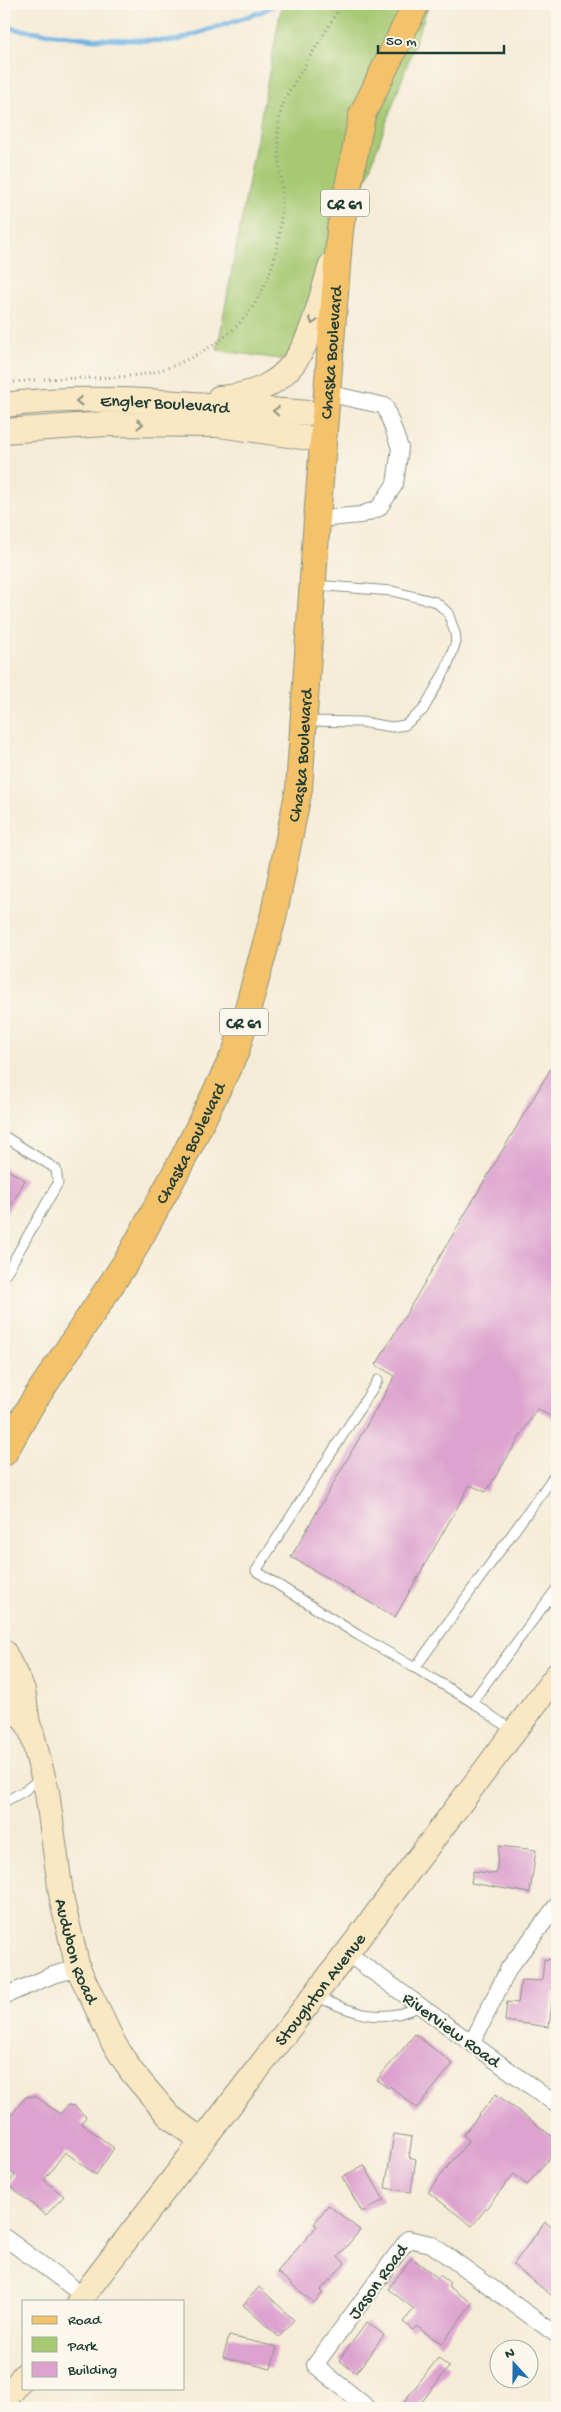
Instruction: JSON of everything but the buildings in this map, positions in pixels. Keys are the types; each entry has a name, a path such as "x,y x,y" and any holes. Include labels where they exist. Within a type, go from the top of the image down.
{"main road":[{"name":"Chaska Boulevard","path":"4,1452 31,1405 130,1256 184,1157 236,1051 277,900 299,789 302,721 339,242 362,115 416,4"},
{"path":"4,1418 57,1365"}],"street":[{"path":"166,402 245,395 272,384 288,370 304,349 339,242"},
{"name":"Engler Boulevard","path":"4,405 59,401 166,402 325,416"},
{"path":"4,431 106,424 219,425 325,416 385,406 400,448 395,484 379,508 361,515 317,519"},
{"name":"Audubon Road","path":"4,1652 24,1690 28,1724 43,1776 54,1835 62,1901 78,1968 113,2042 131,2071 169,2116 201,2140"},
{"name":"Stoughton Avenue","path":"81,2298 347,1953 557,1674"},
{"name":"Audubon Road","path":"4,1697 28,1724"},
{"path":"472,2043 509,1968 557,1905"},
{"name":"Riverview Road","path":"347,1953 557,2105"},
{"path":"4,1996 53,1975 78,1968"},
{"path":"4,2237 81,2298"},
{"name":"Jason Road","path":"368,2408 315,2365 408,2239 431,2244 557,2335"},
{"path":"4,2402 22,2378"}],"lane":[{"path":"302,721 361,722 392,726 405,725 424,710 446,669 456,642 448,613 436,602 392,591 312,585"},
{"path":"4,1136 56,1169 58,1183 4,1276"},
{"path":"378,1380 256,1572 472,1702 515,1732"},
{"path":"415,1668 557,1472"},
{"path":"472,1702 557,1588"},
{"path":"4,1802 24,1791 43,1776"},
{"path":"314,1995 340,2008 375,2016 403,2014 420,2006"}],"path":[{"path":"4,382 153,372 184,361 216,343 236,328 253,309 266,283 278,247 282,207 277,137 279,115 289,92 342,4"}],"green space":[{"path":"282,4 429,4 300,362 217,350"}],"waterway":[{"path":"4,22 14,29 94,39 175,41 261,12 276,4"}]}
